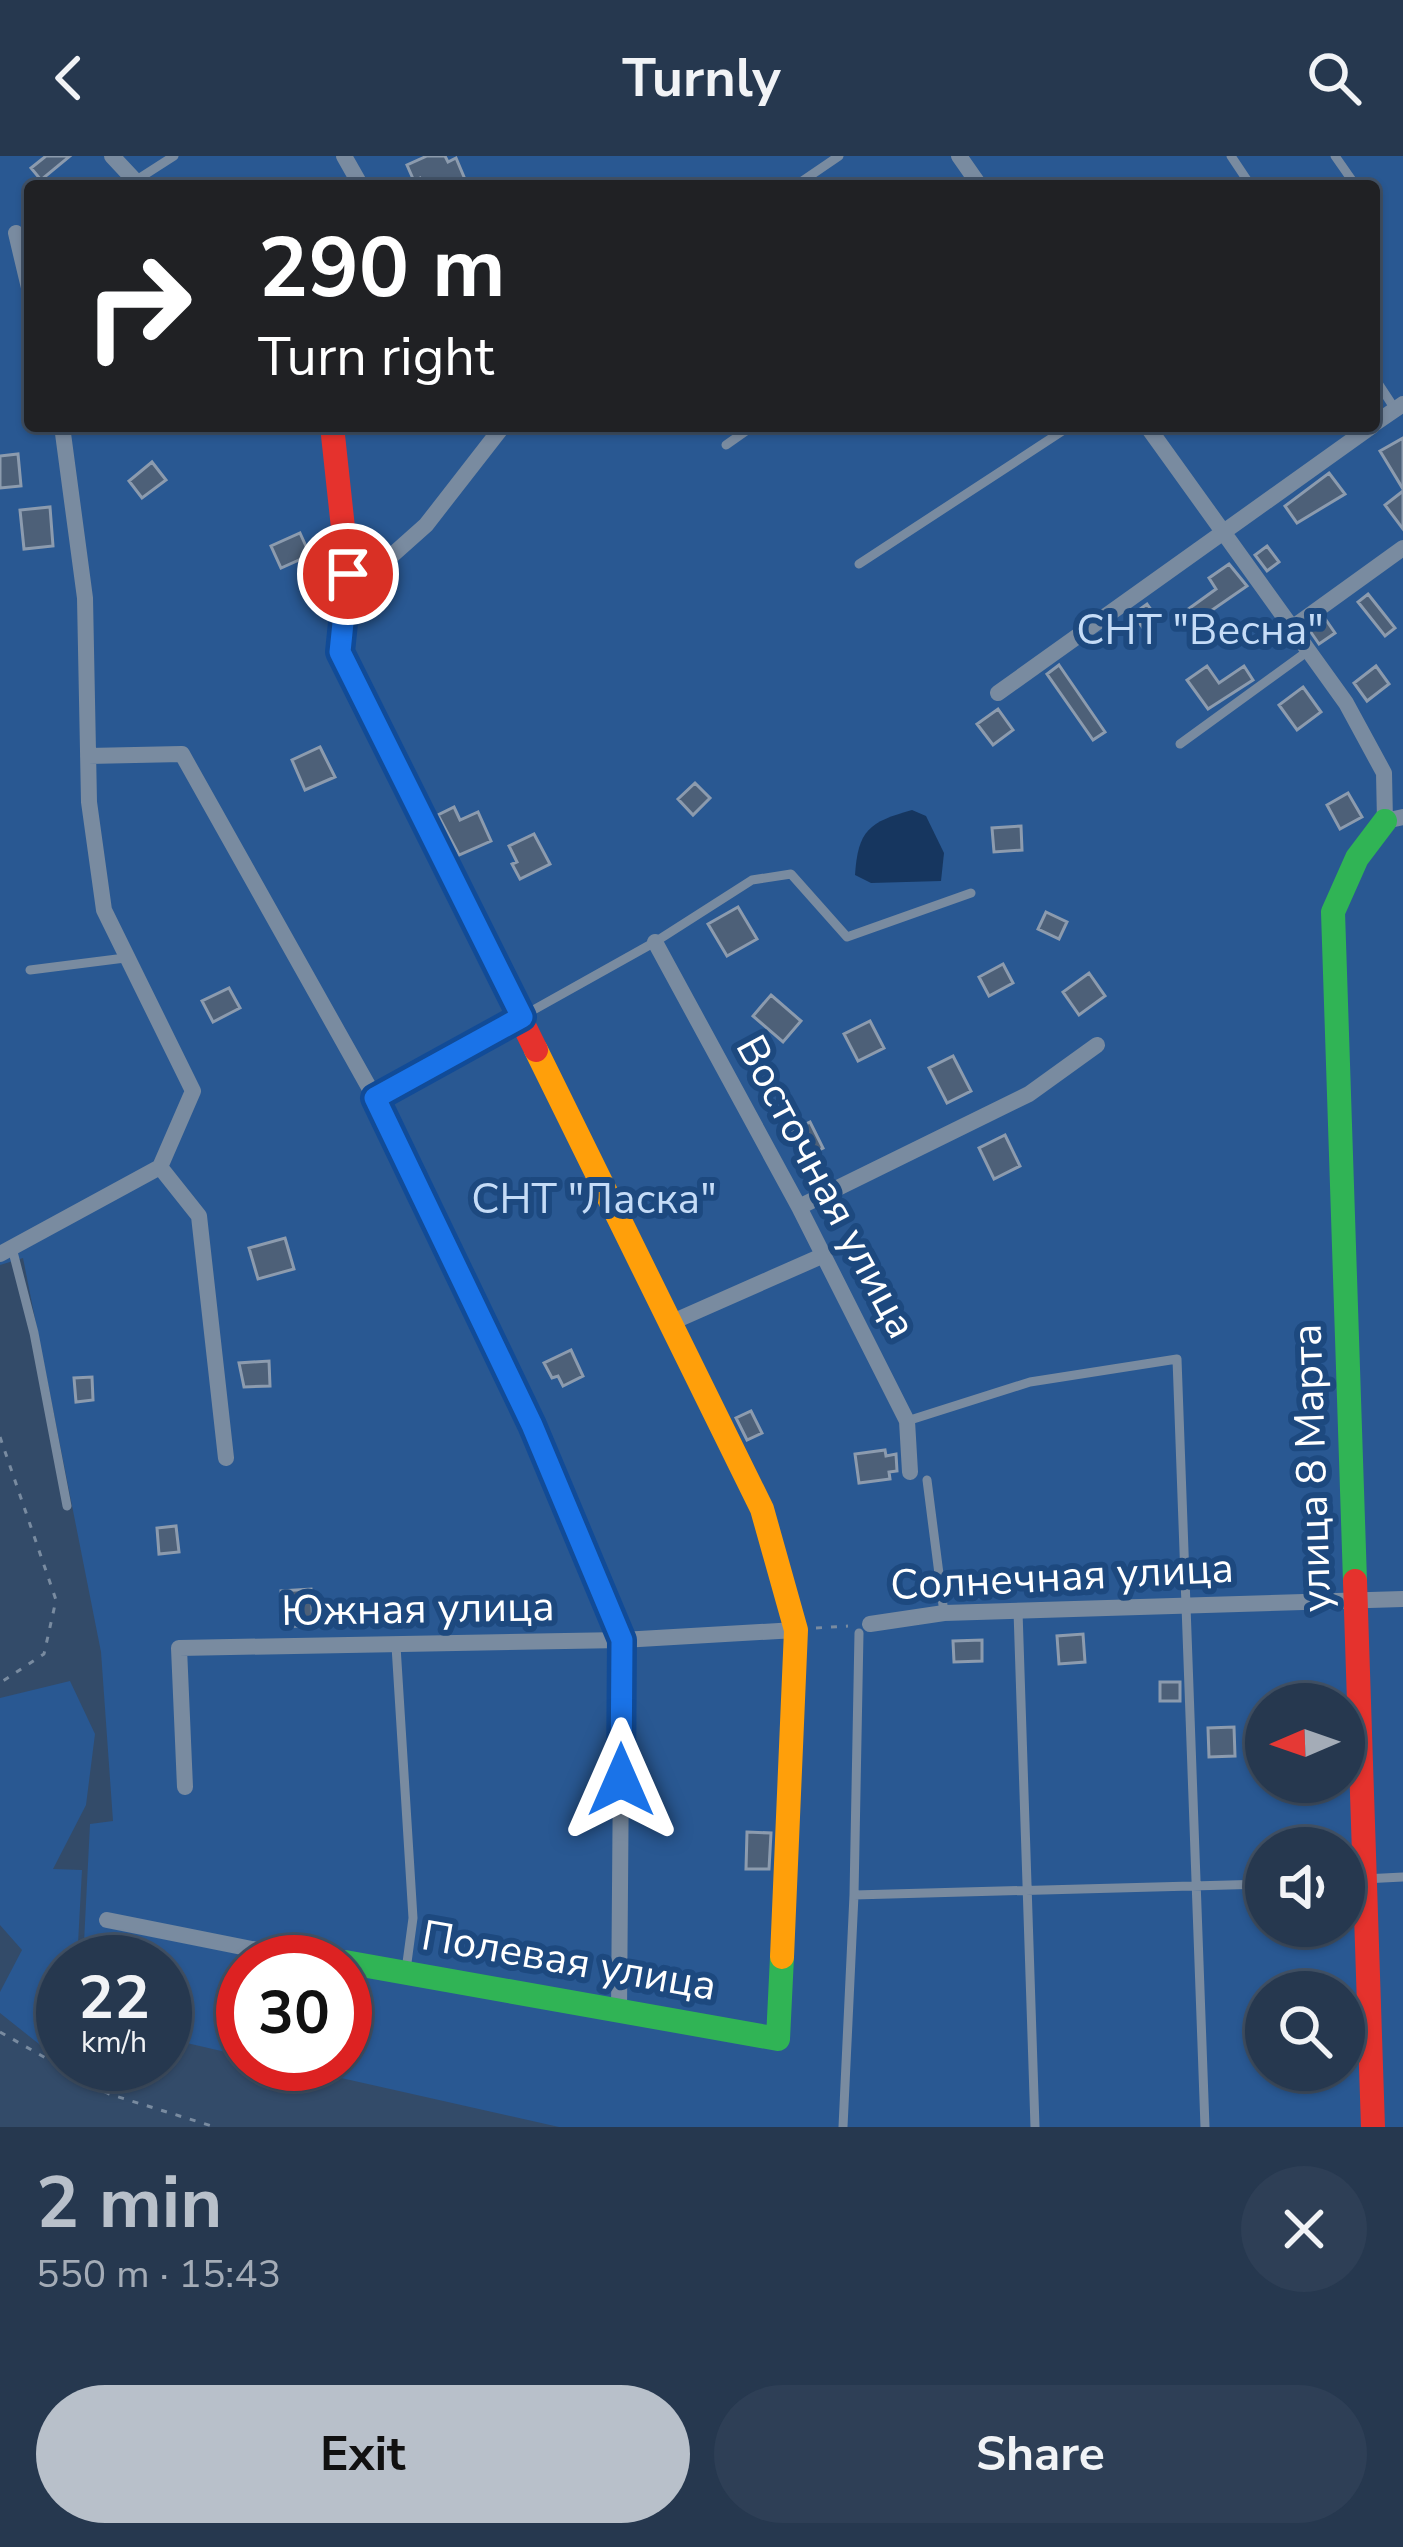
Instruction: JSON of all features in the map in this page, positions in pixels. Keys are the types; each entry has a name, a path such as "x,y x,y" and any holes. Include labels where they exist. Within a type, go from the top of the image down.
{"street":[{"path":"112,156 135,180"},
{"path":"16,232 24,266"},
{"path":"6,1251 160,1167 193,1091 104,910 89,802 86,598 63,432"},
{"path":"333,432 348,574 340,652 762,1509 796,1630"},
{"path":"348,574 380,566 426,525 498,432"},
{"path":"1151,432 1346,703 1384,773 1394,819"},
{"path":"998,693 1363,432"},
{"path":"1292,628 1403,548"},
{"path":"88,756 182,754 375,1098 532,1425 622,1640 620,2012"},
{"name":"улица 8 Марта","path":"1354,1827 1356,1600 1333,912 1358,858 1394,819"},
{"name":"Восточная улица","path":"655,942 799,1207 907,1421 919,1476"},
{"path":"799,1207 1029,1094 1097,1045"},
{"path":"160,1167 199,1216 226,1458"},
{"path":"670,1323 824,1255"},
{"name":"Солнечная улица","path":"864,1628 944,1613 1403,1598"},
{"name":"Южная улица","path":"185,1787 179,1648 622,1640 796,1630"},
{"name":"Полевая улица","path":"372,1966 778,2038 796,1630"},
{"name":"Полевая улица","path":"107,1920 216,1942"},
{"name":"улица 8 Марта","path":"1359,1947 1373,2127"}],"lane":[{"path":"142,180 175,156"},
{"path":"804,180 839,156"},
{"path":"726,445 744,432"},
{"path":"859,564 1061,432"},
{"path":"1180,744 1309,651"},
{"path":"375,1098 655,942 752,880 791,874 847,937 971,893"},
{"path":"30,970 124,958"},
{"path":"6,1251 34,1333 67,1506"},
{"path":"907,1421 1030,1382 1178,1358 1205,2127"},
{"path":"919,1476 944,1613"},
{"path":"1018,1611 1035,2127"},
{"path":"843,2127 864,1628"},
{"path":"397,1646 413,1918 406,1970"},
{"path":"1365,1879 1403,1877"},
{"path":"854,1895 1245,1886"}],"path":[{"path":"0,1438 56,1600 44,1654 0,1683"},
{"path":"796,1630 864,1628"},
{"path":"0,2032 109,2095 215,2127"}],"green space":[{"name":"СНТ \"Ласка\"","path":"0,156 1403,156 1403,2127 559,2127 372,2085 372,1935 216,1935 216,2050 192,2044 192,1935 84,1935 90,1824 113,1821 101,1652 23,1258 0,1265"},
{"path":"70,1681 95,1734 86,1805 53,1869 82,1870 78,1935 36,1935 36,2042 0,2013 0,1992 22,1950 0,1925 0,1698"}],"shaded area":[{"path":"912,810 926,816 944,853 941,881 871,883 855,875 859,848 868,830"}],"building":[{"path":"46,156 70,156 41,180 31,168"},
{"path":"427,156 445,156 448,162 456,158 464,177 414,180 407,165"},
{"path":"1403,438 1403,489 1380,451"},
{"path":"18,454 21,486 0,488 0,456"},
{"path":"152,462 166,480 142,498 129,481"},
{"path":"1329,473 1345,494 1297,523 1285,506"},
{"path":"1403,491 1403,529 1385,505"},
{"path":"50,507 53,546 24,549 20,510"},
{"path":"300,533 310,555 281,568 271,546"},
{"path":"1267,546 1279,562 1267,571 1255,555"},
{"path":"1229,564 1247,586 1189,626 1180,615 1216,589 1209,578"},
{"path":"1368,594 1395,628 1385,636 1358,602"},
{"path":"1147,604 1157,618 1143,628 1133,614"},
{"path":"1326,620 1335,633 1319,644 1310,631"},
{"path":"1059,665 1105,732 1093,740 1047,674"},
{"path":"1207,666 1219,683 1244,666 1253,680 1208,709 1187,680"},
{"path":"1376,666 1389,684 1367,701 1354,683"},
{"path":"1303,687 1321,712 1297,730 1279,705"},
{"path":"998,709 1013,730 993,745 977,724"},
{"path":"320,747 335,777 305,790 292,760"},
{"path":"695,783 710,798 693,815 678,799"},
{"path":"1348,793 1362,817 1340,829 1327,805"},
{"path":"454,807 460,820 478,812 491,841 459,855 438,815"},
{"path":"1021,826 1022,850 994,852 992,828"},
{"path":"534,834 550,864 520,879 509,846"},
{"path":"738,907 757,939 727,956 708,924"},
{"path":"1046,912 1067,922 1059,939 1038,929"},
{"path":"1003,964 1013,983 989,996 979,977"},
{"path":"1089,973 1105,996 1079,1015 1063,992"},
{"path":"229,988 240,1008 213,1022 202,1001"},
{"path":"771,995 801,1021 783,1042 753,1016"},
{"path":"870,1021 884,1048 858,1061 844,1034"},
{"path":"953,1056 971,1091 947,1103 929,1068"},
{"path":"810,1122 823,1148 801,1159 788,1133"},
{"path":"1005,1135 1020,1166 994,1179 979,1148"},
{"path":"285,1238 294,1269 258,1279 249,1248"},
{"path":"571,1350 583,1376 563,1386 544,1363"},
{"path":"269,1361 270,1386 244,1387 239,1363"},
{"path":"92,1377 93,1400 76,1402 74,1378"},
{"path":"751,1411 762,1433 747,1440 736,1418"},
{"path":"885,1450 886,1456 896,1454 897,1471 889,1472 890,1479 859,1483 855,1454"},
{"path":"176,1526 179,1552 159,1554 157,1528"},
{"path":"311,1589 313,1625 283,1627 281,1591"},
{"path":"1083,1634 1085,1662 1059,1664 1057,1636"},
{"path":"982,1640 982,1661 954,1662 953,1641"},
{"path":"1160,1682 1180,1682 1180,1701 1160,1701"},
{"path":"1234,1727 1235,1756 1209,1757 1208,1728"},
{"path":"747,1832 771,1833 769,1869 746,1869"}],"traffic: fast":[{"path":"1355,1581 1333,912 1357,858 1385,821"},
{"path":"372,1967 778,2039 782,1957"}],"traffic: slow":[{"path":"536,1050 762,1509 796,1630 782,1957"}],"traffic: jam":[{"path":"333,432 348,574 340,652 536,1050"},
{"path":"1355,1581 1373,2127"}],"route":[{"path":"348,574 340,652 522,1017 375,1098 532,1425 622,1640 621,1780"}],"park label":[{"name":"СНТ \"Весна\"","path":"1200,630"}]}
